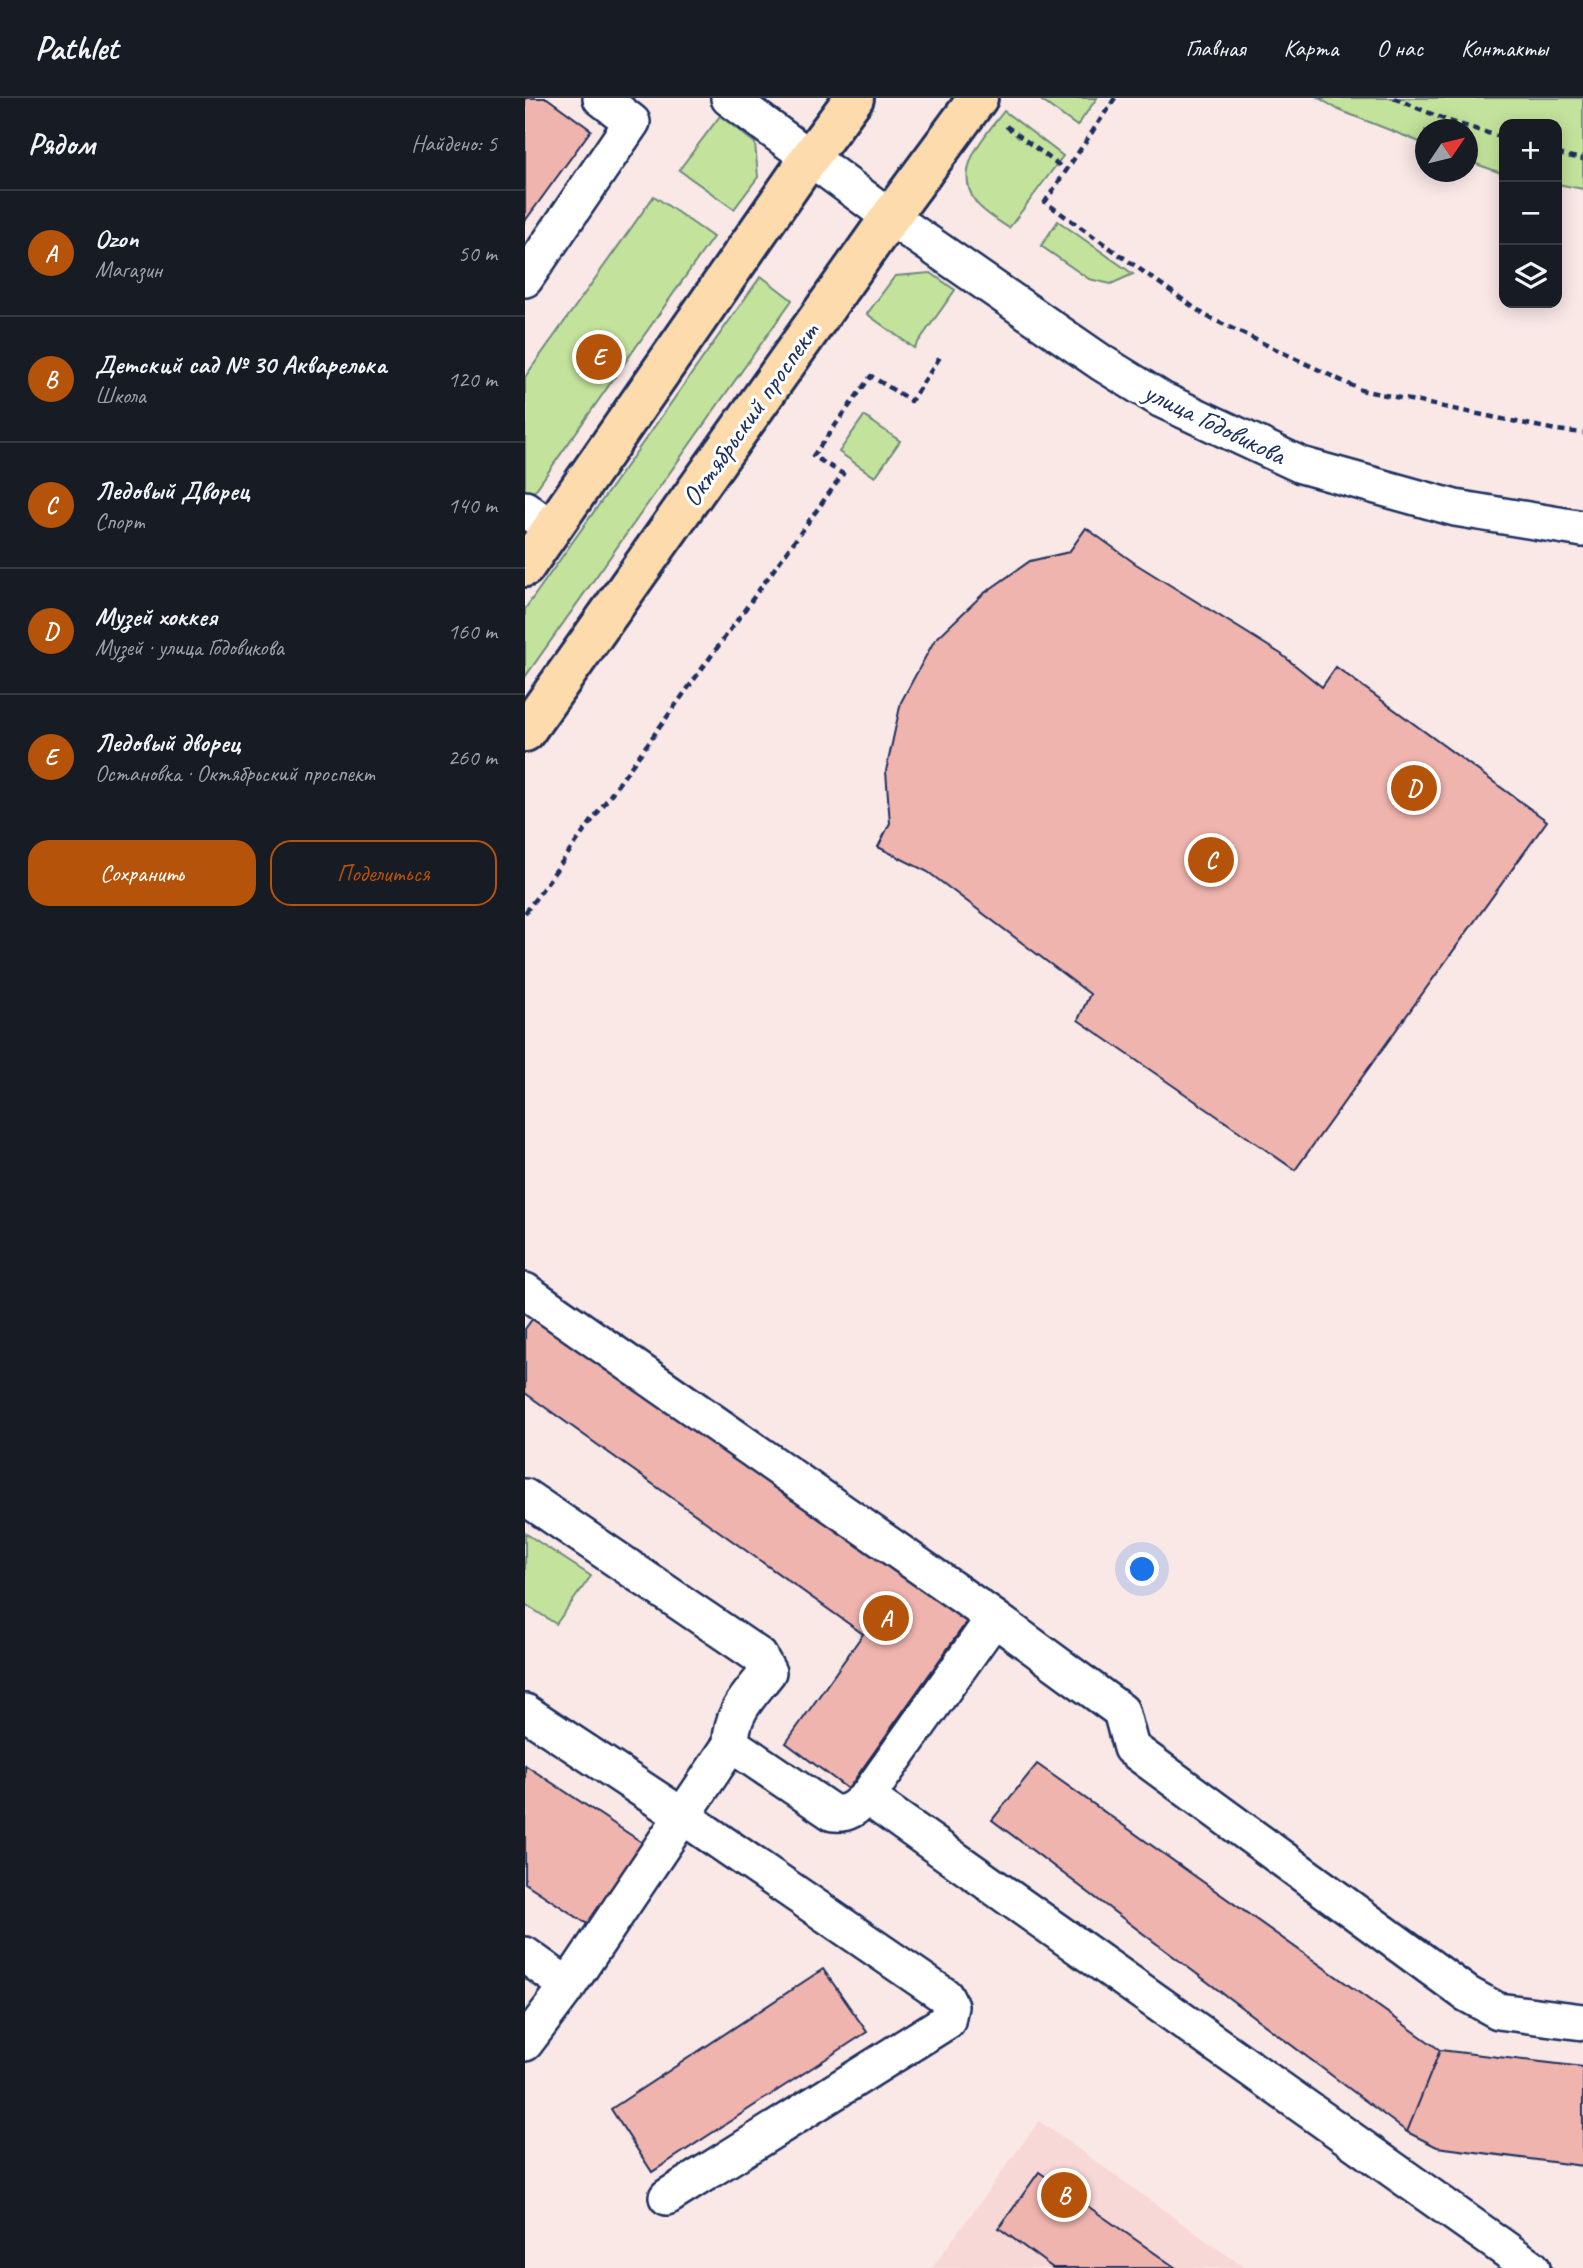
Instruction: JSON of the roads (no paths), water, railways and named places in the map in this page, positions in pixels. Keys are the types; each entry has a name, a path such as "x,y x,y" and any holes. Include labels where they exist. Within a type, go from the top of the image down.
{"main road":[{"path":"525,566 538,519 855,98"},
{"name":"Октябрьский проспект","path":"525,732 890,217 978,98"}],"street":[{"path":"525,279 632,122 601,98"},
{"name":"улица Годовикова","path":"729,98 890,217 1102,363 1162,400 1301,465 1455,508 1583,529"},
{"path":"525,1291 994,1618 1121,1711 1131,1748 1467,1994 1498,2011 1583,2022"},
{"path":"525,1497 759,1656 768,1672 738,1710 731,1728 731,1744 684,1817 568,1986 525,2043"},
{"path":"731,1744 833,1813 843,1814 853,1810 867,1797 994,1618"},
{"path":"525,1712 946,1996 950,2006 947,2021 667,2197"},
{"path":"867,1797 1532,2268"},
{"path":"525,1955 568,1986"}],"place":[{"name":"Ледовый дворец","path":"599,357"},
{"name":"Музей хоккея","path":"1414,788"},
{"name":"Ледовый Дворец","path":"1211,860"},
{"name":"Ozon","path":"886,1618"},
{"name":"Детский сад № 30 Акварелька","path":"1064,2195"}]}
